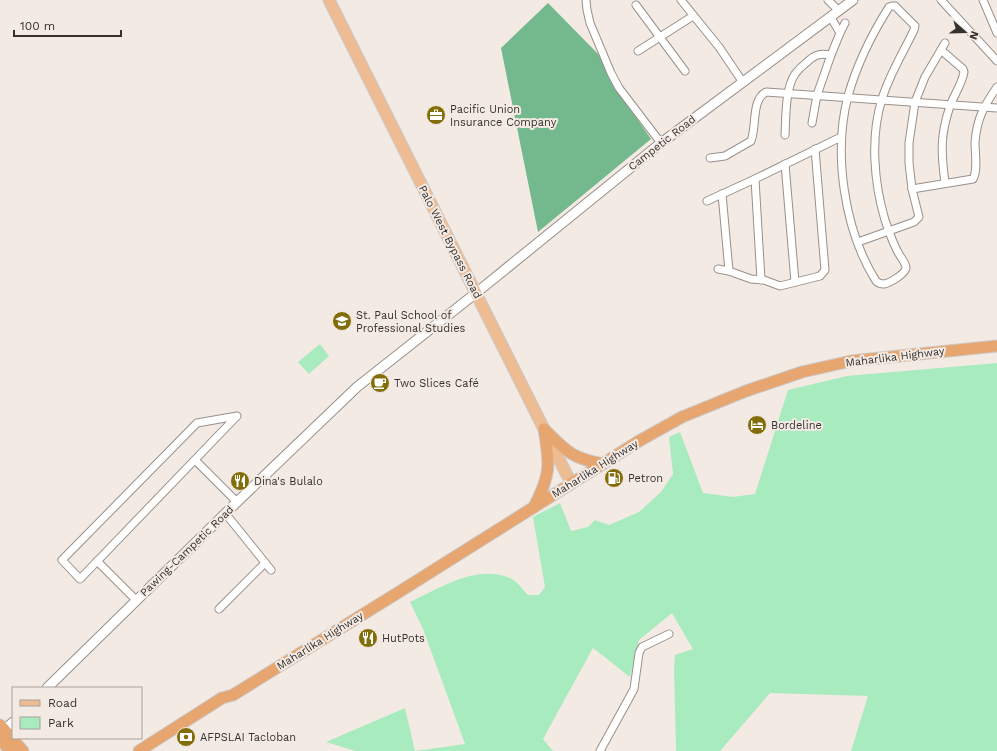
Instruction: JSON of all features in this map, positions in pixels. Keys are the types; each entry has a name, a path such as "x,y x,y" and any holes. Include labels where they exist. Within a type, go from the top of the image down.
{"highway":[{"name":"Maharlika Highway","path":"148,751 225,703 233,695 534,508 571,483 639,441 682,417 802,372 852,362 997,346"},
{"path":"544,429 573,456 603,464"},
{"path":"534,508 544,488 548,471 548,456 544,429"},
{"name":"Maharlika Highway","path":"139,751 222,698 233,695"},
{"path":"1,732 10,751"},
{"path":"1,732 23,751"}],"main road":[{"name":"Palo West Bypass Road","path":"329,0 571,483"}],"street":[{"path":"586,0 590,23 611,73 619,88 661,143"},
{"path":"681,0 720,47 742,81"},
{"path":"828,0 838,10"},
{"name":"Campetic Road","path":"476,293 661,143 852,0"},
{"path":"941,0 996,57"},
{"path":"983,0 997,33"},
{"path":"636,4 685,71"},
{"path":"895,6 915,26 881,100 876,134 876,174 879,194 889,232 906,269 904,272 884,284 876,281 870,272 853,227 846,195 842,161 842,137 848,97 861,61 876,27 889,7 895,6"},
{"path":"638,51 693,16"},
{"path":"830,16 840,33"},
{"path":"812,123 817,95 831,55 845,23"},
{"path":"858,242 914,222 918,217 912,189 909,163 915,102 925,77 945,43"},
{"path":"941,50 963,69 964,72 944,125 941,152 945,183"},
{"path":"785,135 788,93 790,84 796,72 816,55 831,55"},
{"path":"912,189 973,178 976,175 976,141 978,124 983,107 997,87"},
{"path":"710,158 725,156 751,141 754,131 757,101 762,94 766,92 997,108"},
{"path":"707,201 842,137"},
{"path":"718,269 780,286 820,276 825,270 816,149"},
{"path":"785,164 795,282"},
{"path":"755,179 761,280"},
{"path":"722,194 729,271"},
{"name":"Pawing-Campetic Road","path":"48,687 357,387 476,293"},
{"path":"237,416 195,460 80,578 62,560 197,422 237,416"},
{"path":"195,460 237,502"},
{"path":"226,513 272,570"},
{"path":"97,561 136,600"},
{"path":"219,609 266,562"},
{"path":"600,751 634,689 639,653 642,647 669,634"},
{"path":"1,732 12,723"}],"green space":[{"path":"548,3 604,60 617,90 651,139 538,232 501,48"},
{"path":"320,344 329,356 309,374 298,362"},
{"path":"997,363 997,751 851,751 868,696 770,693 720,751 676,751 675,655 693,649 672,613 639,640 630,677 593,648 543,739 553,751 415,751 465,744 423,629 410,602 458,580 484,574 497,574 513,579 528,595 539,595 545,587 533,517 560,503 571,531 588,527 595,520 609,525 639,512 661,492 673,474 669,437 680,432 703,493 733,497 755,494 788,390 847,376"},
{"path":"405,708 415,751 355,751 326,742"}],"place":[{"name":"Pacific Union Insurance Company","path":"436,115"},
{"name":"St. Paul School of Professional Studies","path":"342,321"},
{"name":"Two Slices Café","path":"380,383"},
{"name":"Bordeline","path":"757,425"},
{"name":"Petron","path":"614,478"},
{"name":"Dina's Bulalo","path":"240,481"},
{"name":"HutPots","path":"368,638"},
{"name":"AFPSLAI Tacloban","path":"186,737"}]}
